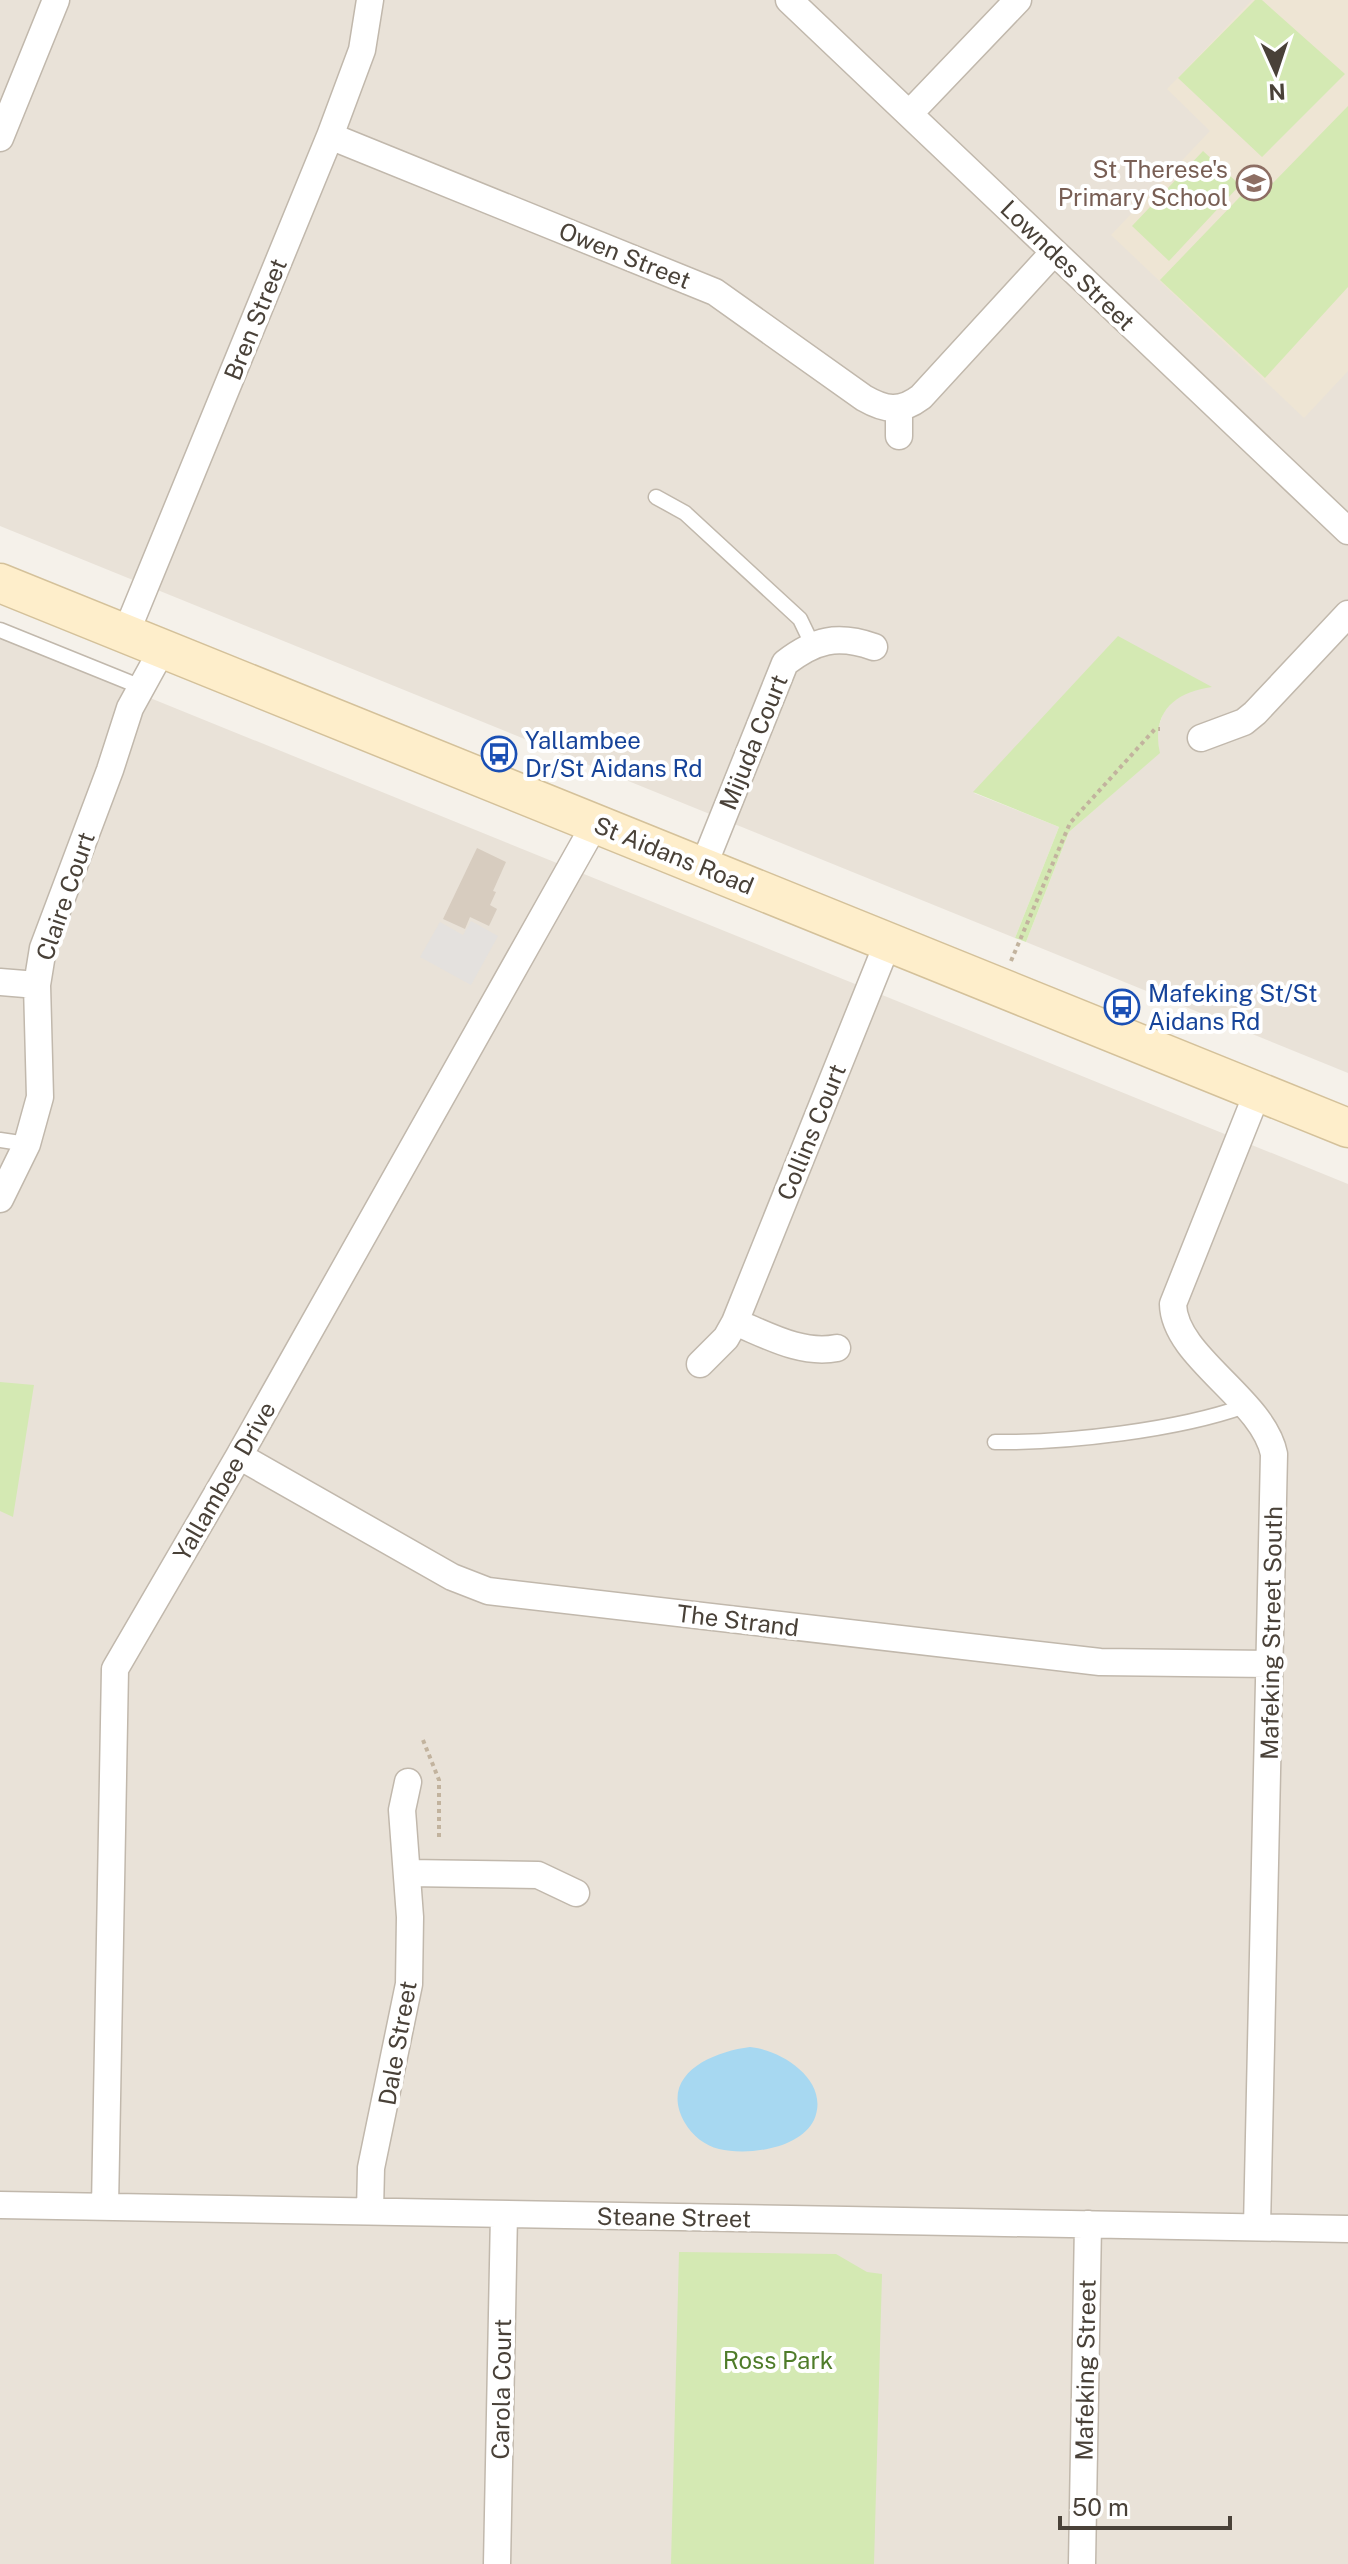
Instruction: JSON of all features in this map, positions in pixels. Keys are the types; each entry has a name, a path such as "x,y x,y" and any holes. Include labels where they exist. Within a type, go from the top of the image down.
{"street":[{"path":"0,138 56,0"},
{"name":"Bren Street","path":"126,633 330,136 362,50 370,0"},
{"name":"Lowndes Street","path":"789,0 1348,531"},
{"path":"909,114 1018,0"},
{"name":"Owen Street","path":"330,136 715,292 899,423 1054,252"},
{"name":"St Aidans Road","path":"0,583 1348,1128"},
{"path":"1201,738 1244,722 1255,713 1348,614"},
{"path":"812,644 846,640 874,647"},
{"name":"Mijuda Court","path":"703,867 776,678 785,663 812,644"},
{"name":"Claire Court","path":"0,1199 27,1144 42,1077 37,985 51,922 141,687 163,648"},
{"name":"Yallambee Drive","path":"105,2207 115,1669 239,1456 595,824"},
{"name":"Collins Court","path":"700,1364 713,1353 735,1322 888,942"},
{"path":"0,982 37,985"},
{"name":"Mafeking Street South","path":"1257,2227 1274,1454 1267,1434 1181,1333 1173,1304 1258,1091"},
{"path":"735,1322 800,1348 823,1351 837,1348"},
{"name":"The Strand","path":"239,1456 452,1577 488,1591 1100,1662 1270,1664"},
{"name":"Dale Street","path":"370,2211 371,2168 409,1984 408,1873 402,1810 408,1782"},
{"path":"408,1873 538,1875 576,1893"},
{"name":"Steane Street","path":"0,2205 1348,2229"},
{"name":"Carola Court","path":"497,2564 504,2214"},
{"name":"Mafeking Street","path":"1082,2564 1088,2224"}],"lane":[{"path":"656,497 685,513 800,619 812,644"},
{"path":"0,630 141,687"},
{"path":"0,1140 27,1144"},
{"path":"995,1442 1045,1443 1217,1416 1245,1406"}],"path":[{"path":"1009,965 1070,823 1155,729 1160,729"},
{"path":"423,1740 439,1780 439,1840"}],"shaded area":[{"path":"0,0 1348,0 1348,1073 1026,942 1069,832 1159,753 1157,731 1165,708 1184,693 1197,689 1118,637 974,793 1059,827 1015,938 0,526"},
{"name":"St Therese's Primary School","path":"1252,0 1348,0 1348,371 1304,418 1111,235 1210,131 1167,89"},
{"path":"0,637 1348,1184 1348,2564 0,2564"},
{"path":"471,921 498,936 471,985 420,957 440,922 463,935"}],"green space":[{"path":"1255,0 1262,0 1345,74 1262,157 1178,78"},
{"path":"1348,106 1348,287 1265,378 1160,280 1259,177 1270,186"},
{"path":"1203,151 1240,185 1169,261 1132,226"},
{"path":"1118,636 1212,687 1187,694 1168,707 1159,727 1160,753 1069,832 1026,942 1015,938 1059,827 973,792"},
{"path":"0,1382 34,1385 13,1517 0,1511"},
{"name":"Ross Park","path":"679,2252 836,2254 867,2272 882,2274 874,2564 671,2564"}],"water":[{"path":"750,2047 763,2049 789,2061 810,2081 816,2093 814,2120 797,2138 772,2148 744,2152 714,2148 699,2139 685,2123 678,2106 678,2092 692,2069 719,2054"}],"building":[{"path":"477,848 506,862 493,891 496,892 490,905 497,909 489,926 470,917 465,929 443,919"}],"place":[{"name":"St Therese's Primary School","path":"1254,183"},
{"name":"Yallambee Dr/St Aidans Rd","path":"499,754"},
{"name":"Mafeking St/St Aidans Rd","path":"1122,1007"}]}
